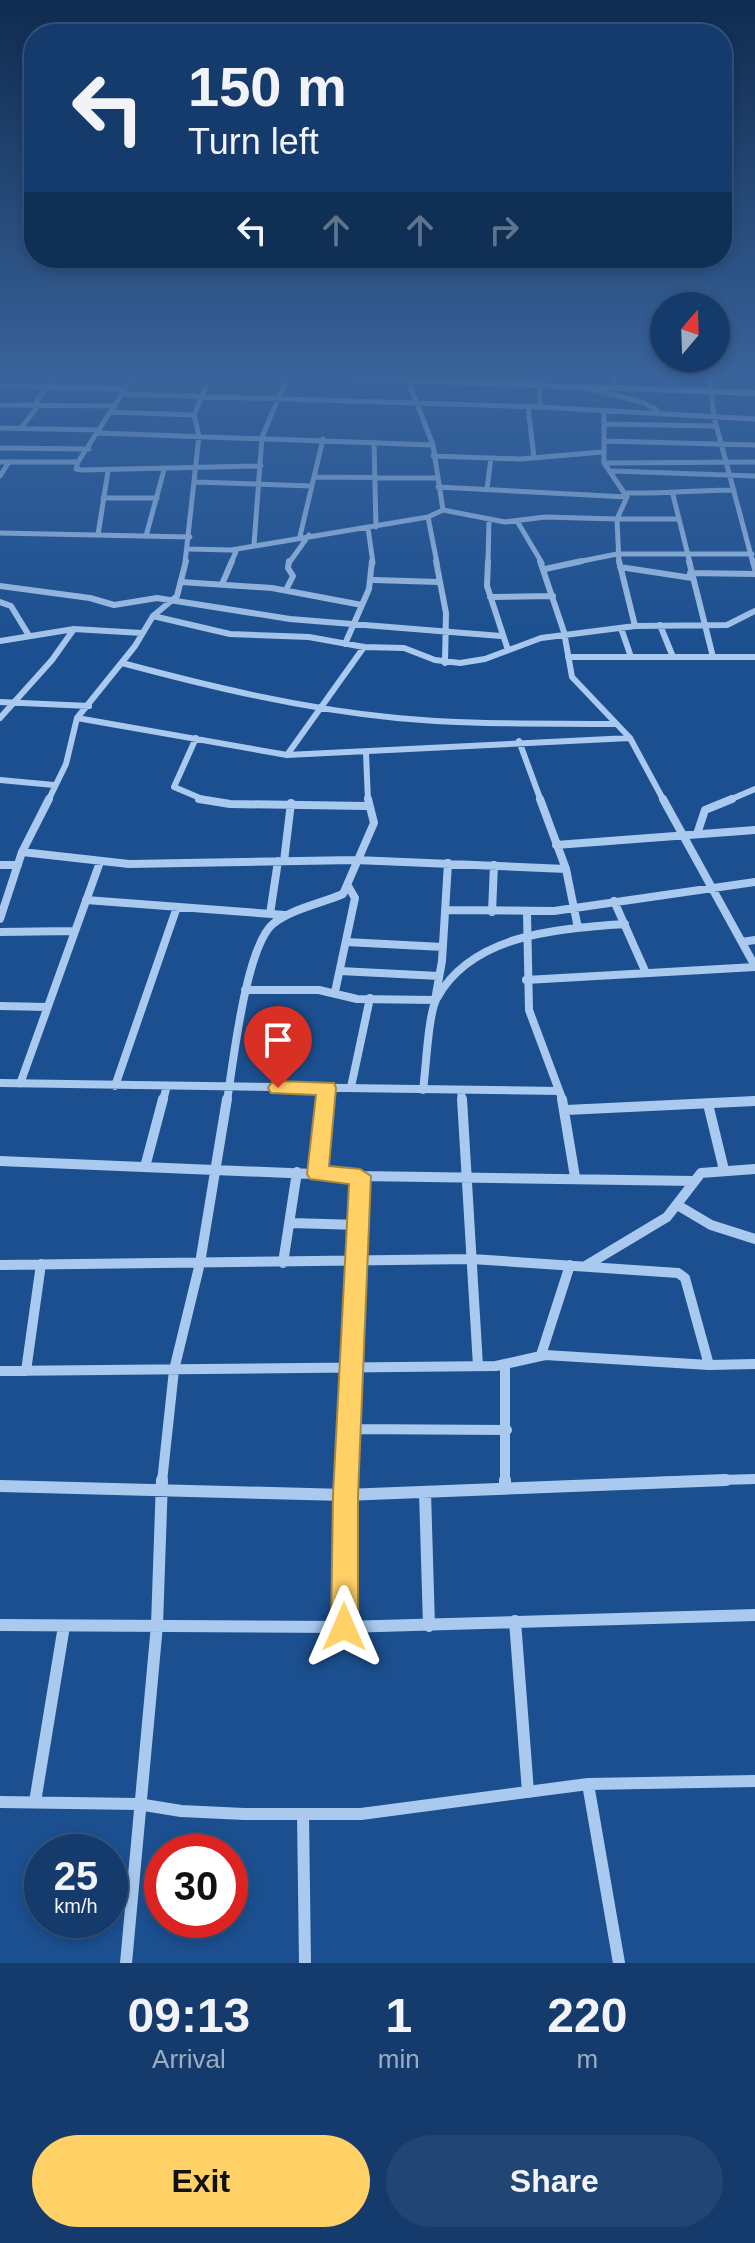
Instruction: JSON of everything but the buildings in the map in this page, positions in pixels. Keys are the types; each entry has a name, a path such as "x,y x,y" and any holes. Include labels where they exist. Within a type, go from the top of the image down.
{"street":[{"path":"77,467 76,469 108,471 251,467"},
{"path":"0,919 22,852 66,764 77,718 90,706 153,616 173,601 189,549 196,467"},
{"path":"254,545 261,467"},
{"path":"300,536 316,467"},
{"path":"374,467 376,527"},
{"path":"434,467 443,510"},
{"path":"487,489 490,467"},
{"path":"608,467 627,495"},
{"path":"620,567 691,576 755,572 727,467"},
{"path":"146,536 164,470"},
{"path":"98,535 108,471"},
{"path":"613,471 755,476"},
{"path":"314,477 436,478"},
{"path":"195,482 312,486"},
{"path":"438,487 627,495 734,490"},
{"path":"627,495 617,519 617,554 635,626"},
{"path":"673,495 702,624 713,657"},
{"path":"103,498 157,498"},
{"path":"189,549 237,549 300,536 376,527 428,517 443,510 489,520 517,521 545,517 678,519"},
{"path":"428,517 446,613 445,663"},
{"path":"489,520 485,574 501,636 508,650"},
{"path":"517,521 545,569 572,677 630,738 755,966 526,980"},
{"path":"345,644 374,580 375,563 368,528"},
{"path":"0,533 190,537"},
{"path":"286,590 293,576 288,568 290,558 309,535"},
{"path":"223,582 237,549"},
{"path":"545,569 617,554 752,554"},
{"path":"374,580 439,582"},
{"path":"181,582 223,582 286,590 362,605"},
{"path":"0,586 90,598 114,605 150,598 353,625 501,636"},
{"path":"490,597 553,596"},
{"path":"0,602 11,606 28,634"},
{"path":"153,616 230,634 309,637 364,647 414,650 445,663 485,659 530,640 635,626 727,625 753,615"},
{"path":"660,625 673,657"},
{"path":"621,628 631,657"},
{"path":"0,641 28,634 74,629 142,633"},
{"path":"0,718 74,629"},
{"path":"287,755 364,647"},
{"path":"568,657 755,657"},
{"path":"122,663 180,680 321,707 457,723 616,724"},
{"path":"0,702 90,706"},
{"path":"77,718 287,755 366,753 519,741 630,738"},
{"path":"196,738 174,787 189,798 245,806 291,803 366,806"},
{"path":"519,741 566,869 578,928"},
{"path":"126,1963 138,1804 157,1625 161,1488 174,1370 200,1263 245,990 265,931 290,915 333,900 348,886 356,860 374,823 366,806 369,790 366,753"},
{"path":"0,780 54,785"},
{"path":"697,834 705,810 755,789"},
{"path":"270,914 291,803"},
{"path":"556,845 755,830"},
{"path":"22,852 100,862 356,860 566,869"},
{"path":"20,1084 100,862"},
{"path":"423,1090 443,947 448,863"},
{"path":"0,865 18,865"},
{"path":"492,912 494,865"},
{"path":"445,910 527,913 755,882"},
{"path":"335,992 355,898 348,886"},
{"path":"86,900 290,915"},
{"path":"614,901 646,973"},
{"path":"115,1086 177,907"},
{"path":"527,913 529,1010 566,1110 575,1177"},
{"path":"435,1000 456,974 476,958 526,936 625,924"},
{"path":"0,932 53,934 73,931"},
{"path":"742,942 755,940"},
{"path":"346,942 443,947"},
{"path":"340,971 439,976"},
{"path":"245,990 335,992 357,999 435,1000"},
{"path":"351,1087 370,998"},
{"path":"0,1006 47,1007"},
{"path":"0,1083 166,1089 351,1087 559,1091"},
{"path":"318,1174 327,1088"},
{"path":"145,1167 166,1089"},
{"path":"461,1090 478,1366"},
{"path":"566,1110 755,1101"},
{"path":"708,1104 724,1170"},
{"path":"0,1161 360,1176 694,1181"},
{"path":"586,1266 667,1217 679,1206 701,1173 755,1169"},
{"path":"283,1263 297,1172"},
{"path":"344,1627 345,1495 360,1176"},
{"path":"679,1206 711,1225 755,1239"},
{"path":"291,1223 359,1225"},
{"path":"0,1265 472,1259 682,1275 709,1365"},
{"path":"26,1371 41,1264"},
{"path":"545,1355 541,1355 570,1265"},
{"path":"0,1371 505,1366 545,1355 709,1365 755,1364"},
{"path":"505,1366 505,1486"},
{"path":"349,1429 507,1430"},
{"path":"0,1486 345,1495 505,1486 755,1479"},
{"path":"425,1492 429,1626"},
{"path":"0,1625 429,1626 755,1615"},
{"path":"515,1621 528,1792"},
{"path":"35,1802 64,1626"},
{"path":"0,1802 138,1804 181,1811 361,1814 588,1784 755,1781"},
{"path":"588,1784 619,1963"},
{"path":"303,1814 305,1963"}],"route":[{"path":"278,1088 327,1088 318,1174 360,1176 345,1495 344,1627"}]}
